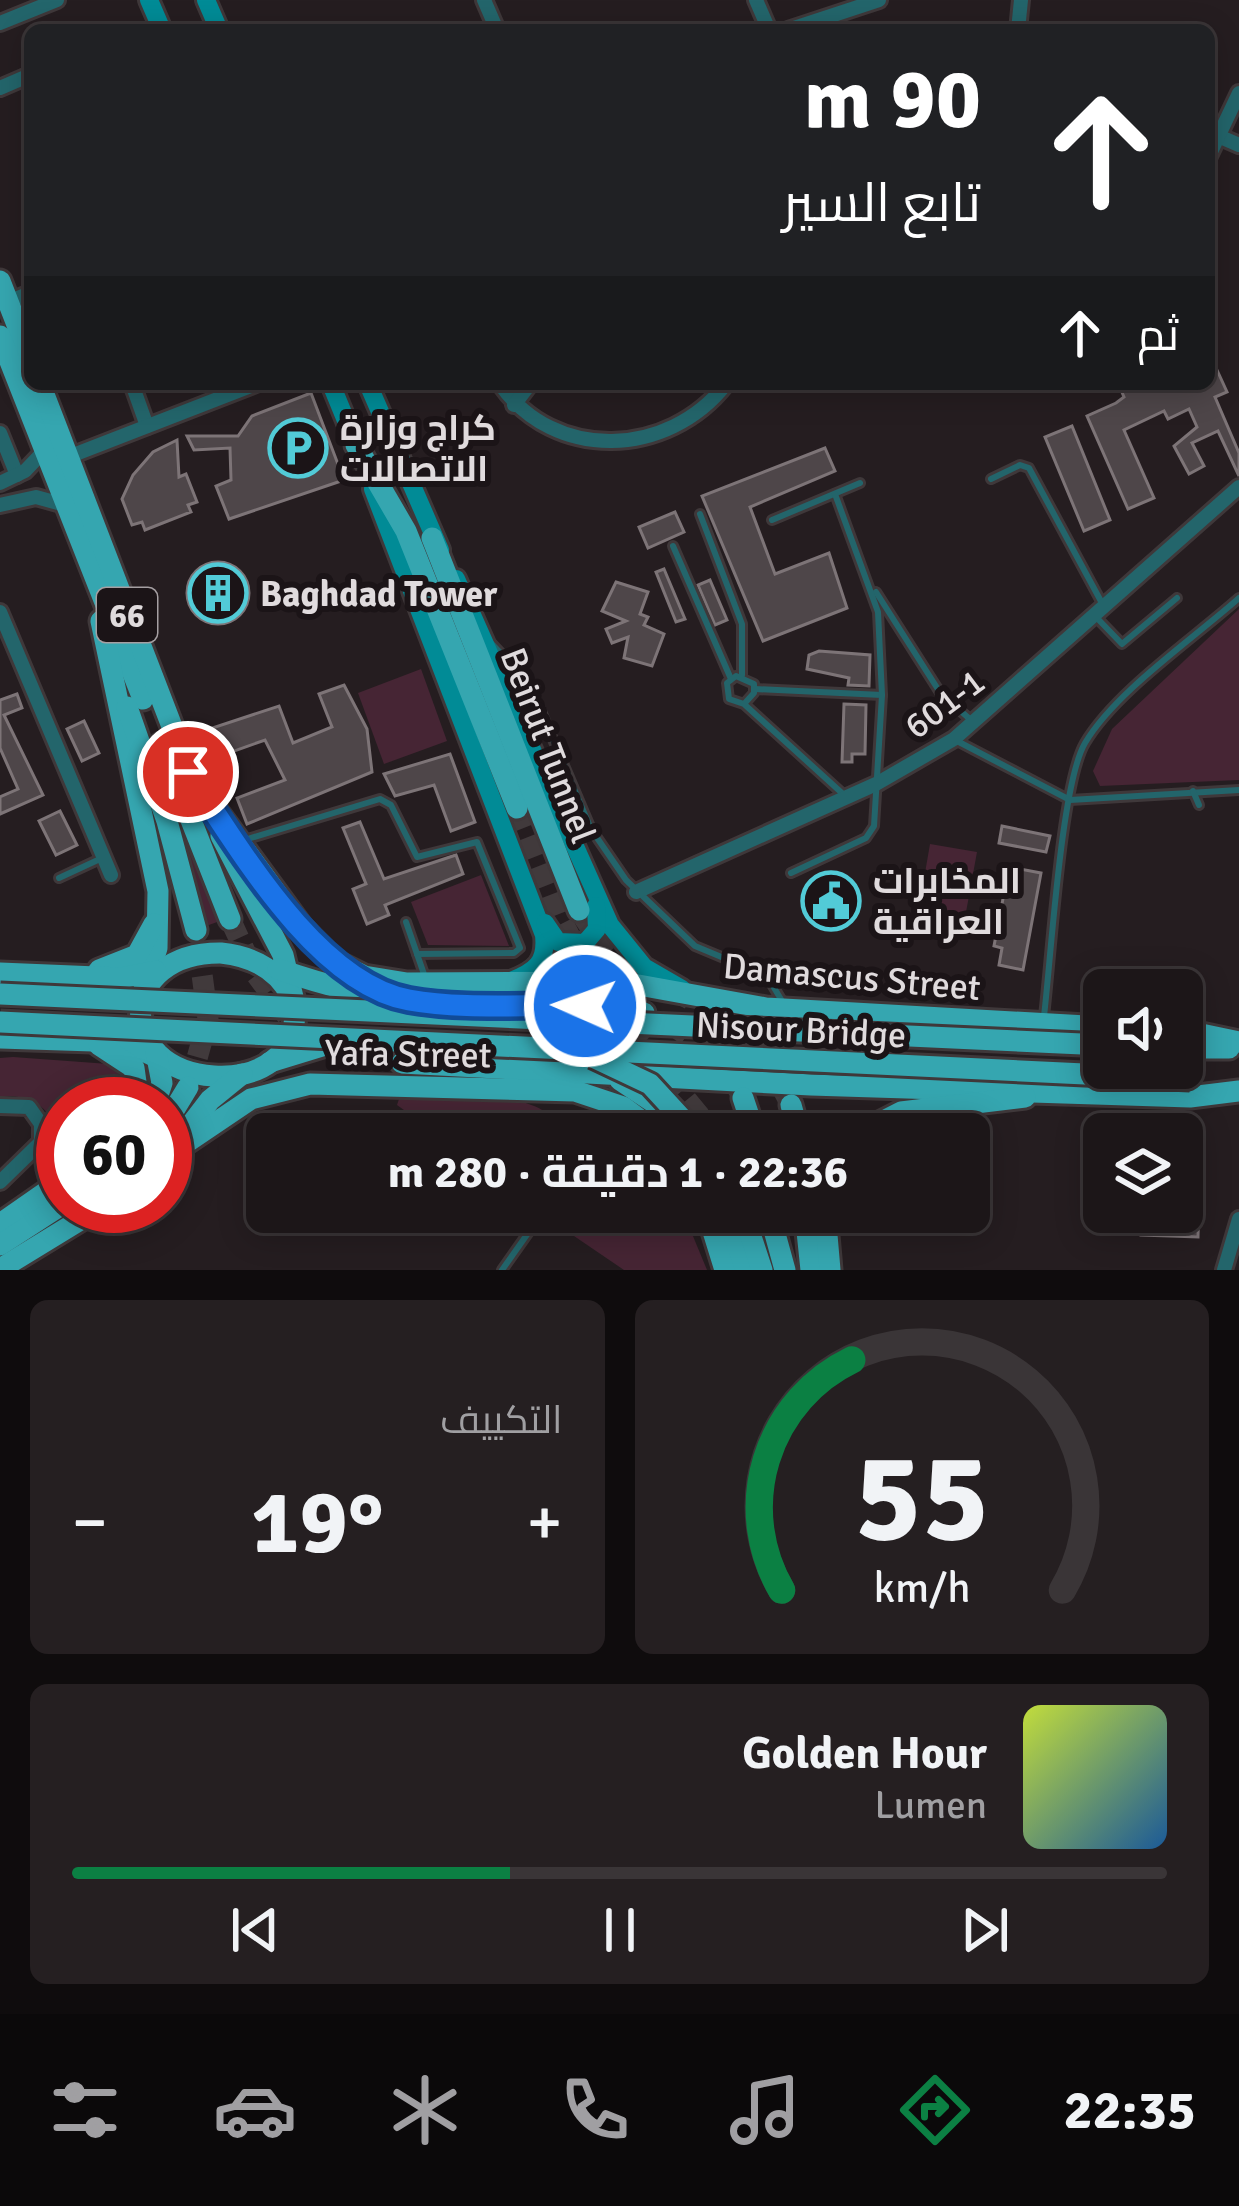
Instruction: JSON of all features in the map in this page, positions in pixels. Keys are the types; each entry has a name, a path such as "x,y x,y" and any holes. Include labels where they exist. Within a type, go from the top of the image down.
{"main road":[{"path":"4,291 24,343"},
{"name":"66","path":"0,336 230,919"},
{"name":"66","path":"42,390 188,772 265,918 289,973 296,1010"},
{"path":"333,390 544,935 544,958 528,974 506,983"},
{"path":"370,390 432,538 488,641 591,884 631,955 688,992"},
{"name":"Beirut Tunnel","path":"356,445 406,531 517,808"},
{"name":"Beirut Tunnel","path":"432,538 579,910"},
{"name":"66","path":"85,556 160,906 153,977"},
{"path":"106,644 167,821 196,930"},
{"path":"188,772 302,928 334,962 375,988"},
{"path":"530,892 551,936 576,946 597,929 591,884"},
{"path":"81,974 137,955 160,906"},
{"path":"265,918 295,962 335,986 417,992"},
{"path":"0,974 153,977 211,953 249,959 335,986 606,1006 644,1013"},
{"path":"249,959 284,982 296,1010 292,1037 270,1062"},
{"name":"Damascus Street","path":"334,962 417,992 506,983 622,982 786,1010 1083,1027"},
{"path":"81,974 118,993 126,1015 118,1032 87,1040"},
{"path":"153,977 141,1028 170,1066 169,1077"},
{"name":"Nisour Bridge","path":"0,994 1083,1044"},
{"name":"Nisour Bridge","path":"0,1022 1190,1079 1239,1088"},
{"path":"0,1038 138,1046 170,1066 214,1076 243,1074"},
{"path":"87,1040 121,1055 134,1068 135,1077"},
{"path":"192,1123 210,1100 243,1074 302,1048 341,1042 569,1055 722,1079"},
{"path":"1203,1043 1239,1045"},
{"path":"551,1047 632,1073 666,1097 679,1113"},
{"path":"402,1063 811,1085 1190,1097 1239,1088"},
{"path":"165,1077 170,1066"},
{"path":"608,1076 656,1104 663,1113"},
{"name":"Yafa Street","path":"192,1139 250,1099 291,1086 550,1089 631,1113"},
{"path":"899,1113 996,1103 1045,1089"},
{"path":"743,1098 748,1113"},
{"path":"791,1105 793,1113"},
{"path":"0,1224 36,1199"},
{"path":"0,1245 36,1222"},
{"path":"0,1269 59,1233"},
{"path":"714,1233 725,1270"},
{"path":"733,1233 746,1270"},
{"path":"750,1233 762,1270"},
{"path":"775,1233 785,1270"},
{"path":"807,1233 811,1270"},
{"path":"827,1233 830,1270"}],"street":[{"path":"0,23 57,0"},
{"path":"806,24 879,0"},
{"path":"1215,133 1239,93"},
{"path":"134,390 148,426"},
{"path":"68,457 241,390"},
{"path":"504,390 540,427 600,443 670,427 711,403 721,390"},
{"path":"514,405 525,390"},
{"path":"0,433 17,475"},
{"path":"0,483 44,451"},
{"name":"601-1","path":"636,892 876,784 954,740 1239,487"},
{"path":"0,505 26,497 65,505"},
{"path":"0,612 111,875"},
{"path":"0,1183 40,1142 36,1114 6,1105"},
{"path":"1224,1270 1239,1220"}],"lane":[{"path":"991,479 1020,464 1029,468 1100,612 1122,644 1177,598"},
{"path":"772,520 860,483"},
{"path":"835,494 873,587 941,694 974,722"},
{"path":"700,514 742,624 742,675 755,688 882,695"},
{"path":"673,546 731,679 729,699 744,704 846,797"},
{"path":"791,873 866,838 874,826 882,695 873,587"},
{"path":"1043,1025 1077,760 1094,731 1239,598"},
{"path":"488,641 523,673 591,829 636,892 695,946 756,968 778,990 786,1010"},
{"path":"731,679 742,675"},
{"path":"744,704 755,688"},
{"path":"954,740 1070,800 1239,790"},
{"path":"1193,791 1198,806"},
{"path":"238,842 380,799 391,805 417,856 477,842 520,948 510,953 417,954"},
{"path":"59,878 103,858"},
{"path":"406,922 417,954 417,992"},
{"path":"618,1113 623,1107"},
{"path":"502,1270 528,1233"}],"shaded area":[{"path":"1239,609 1239,780 1100,786 1093,771 1112,729"},
{"path":"421,669 447,741 384,764 358,693"},
{"path":"165,782 220,921 206,926"},
{"path":"930,844 977,852 962,934 916,925"},
{"path":"481,875 509,946 428,945 411,902"},
{"path":"0,1058 109,1064 121,1077 36,1077 36,1104 0,1097"},
{"path":"467,1095 515,1100 545,1113 408,1113 397,1105 400,1096"},
{"path":"570,1233 692,1233 707,1270 624,1270"}],"building":[{"path":"1215,371 1227,392 1215,397 1239,453 1239,476 1218,431 1192,443 1204,466 1189,474 1174,446 1197,427 1189,409 1168,419 1164,411 1124,430 1154,498 1128,509 1087,416 1124,397 1121,390 1215,390"},
{"path":"311,393 344,480 229,519 216,486 231,480 230,448 194,450 187,436 238,436 252,416"},
{"path":"1072,426 1110,520 1084,531 1045,437"},
{"path":"177,440 179,477 186,474 197,502 188,505 191,512 145,530 142,522 132,525 122,499 133,475 153,452"},
{"path":"825,448 835,471 750,507 775,574 829,553 847,608 763,641 702,496"},
{"path":"675,512 684,532 648,548 639,527"},
{"name":"Baghdad Tower","path":"218,562 240,571 249,593 240,615 218,624 196,615 187,593 196,571"},
{"path":"664,569 685,619 676,622 656,572"},
{"path":"710,580 727,620 715,625 698,585"},
{"path":"616,582 648,592 640,614 648,617 644,625 664,634 652,666 624,658 628,637 612,643 606,629 626,621 602,611"},
{"path":"819,651 870,655 869,686 848,685 849,678 807,669 809,655"},
{"path":"344,685 367,729 372,772 247,824 237,798 285,780 265,740 212,759 197,733 279,706 293,743 332,727 319,694"},
{"path":"17,694 22,708 4,715 43,795 0,814 0,797 18,789 0,748 0,700"},
{"path":"844,704 866,705 865,754 852,754 852,762 842,762"},
{"path":"84,721 99,753 82,761 67,729"},
{"path":"450,754 475,822 451,831 434,785 395,796 384,774"},
{"path":"60,811 77,845 56,855 39,821"},
{"path":"360,822 384,879 456,855 463,874 385,905 389,915 367,924 353,889 366,884 343,828"},
{"path":"1002,826 1050,836 1046,852 999,843"},
{"path":"1009,867 1041,873 1023,970 999,965 1002,948 994,946"},
{"path":"1141,1233 1198,1233 1198,1237"}],"tunnel":[{"path":"517,808 560,917 600,995 698,1113"},
{"path":"579,910 618,957 704,1007 749,1041 791,1105"},
{"path":"230,919 255,973 287,1016"},
{"path":"192,1077 208,1019 196,930"},
{"path":"670,1023 716,1057 740,1092"},
{"path":"329,1041 402,1063"}],"place":[{"name":"كراج وزارة الاتصالات","path":"298,448"},
{"name":"Baghdad Tower","path":"218,593"},
{"name":"المخابرات العراقية","path":"831,901"}],"route":[{"path":"188,772 302,928 349,974 387,994 411,1000 585,1006"}]}
